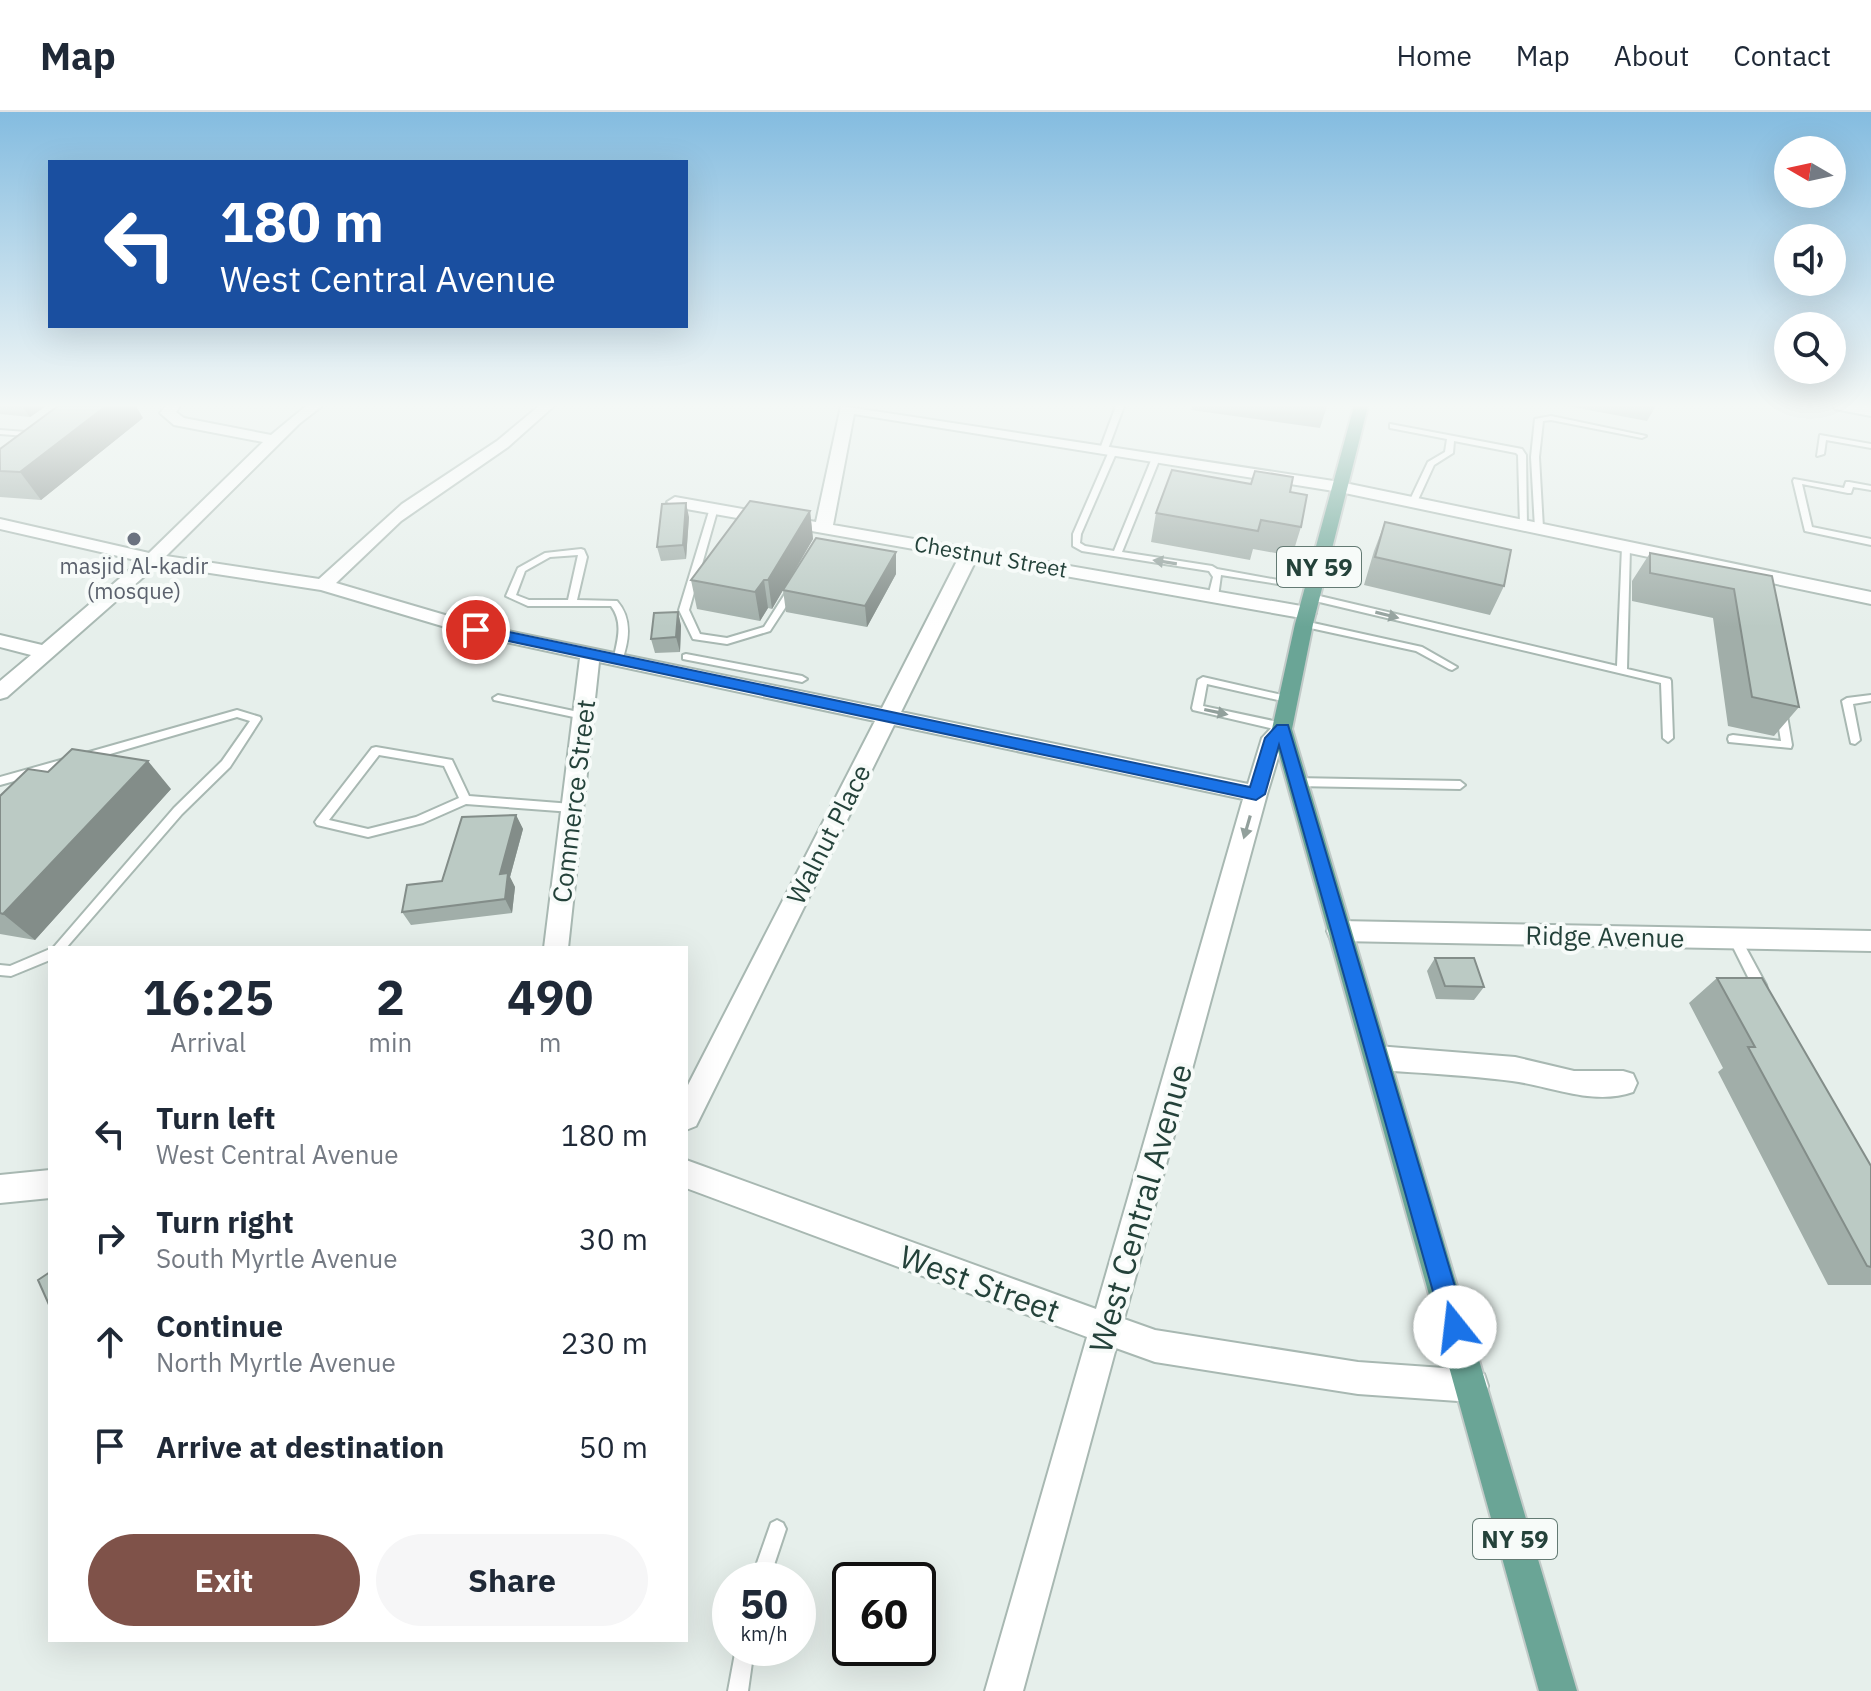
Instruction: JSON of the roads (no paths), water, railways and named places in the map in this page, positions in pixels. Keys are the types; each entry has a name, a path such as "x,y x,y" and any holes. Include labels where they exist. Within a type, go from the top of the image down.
{"main road":[{"name":"NY 59","path":"1342,480 1282,728 1558,1691"}],"street":[{"path":"0,692 153,559 234,480"},
{"path":"323,585 377,533 450,480"},
{"path":"826,532 835,480"},
{"path":"1294,480 1626,547 1766,583 1871,598"},
{"name":"Chestnut Street","path":"675,502 826,532 971,552 1213,597 1308,611"},
{"path":"0,524 153,559 323,585 476,630 618,661 680,665 887,716 1256,794"},
{"name":"Walnut Place","path":"688,1113 971,552"},
{"path":"0,641 46,652"},
{"name":"Commerce Street","path":"556,946 590,655"},
{"name":"West Central Avenue","path":"1004,1691 1256,794 1273,738 1282,728"},
{"name":"Ridge Avenue","path":"1339,931 1871,941"},
{"path":"1377,1058 1515,1069 1574,1083 1623,1083"},
{"name":"West Street","path":"688,1175 1155,1346 1358,1378 1472,1386"},
{"path":"0,1189 48,1184"}],"lane":[{"path":"1097,480 1076,544 1275,582"},
{"path":"1117,554 1147,480"},
{"path":"1413,502 1424,480"},
{"path":"1525,480 1531,527"},
{"path":"1531,527 1534,480"},
{"path":"1871,488 1849,484 1848,491 1797,481 1808,529 1871,542"},
{"path":"696,637 684,610 714,508"},
{"path":"1622,671 1626,547"},
{"path":"572,603 583,557 581,552 548,555 521,570 511,596 528,603 572,603 614,603 621,610 625,623 618,661"},
{"path":"1213,597 1217,572"},
{"path":"696,637 727,641 767,629 799,579"},
{"path":"1308,611 1509,645 1666,681 1668,738"},
{"path":"1308,611 1419,649 1452,667"},
{"path":"696,637 680,665 802,679"},
{"path":"1282,728 1197,708 1203,680 1287,699"},
{"path":"498,698 583,716"},
{"path":"1855,740 1847,701 1871,698"},
{"path":"1733,739 1787,745 1779,701"},
{"path":"0,781 170,735 237,713 256,719 226,764 178,811 61,946"},
{"path":"465,800 448,763 376,751 321,822 368,833 419,820 465,800 572,808"},
{"path":"1295,782 1460,785"},
{"path":"1735,939 1769,1005"},
{"path":"0,970 11,971 48,955"},
{"path":"766,1562 777,1529"},
{"path":"738,1691 742,1666"}],"place":[{"name":"masjid Al-kadir (mosque)","path":"134,539"}]}
